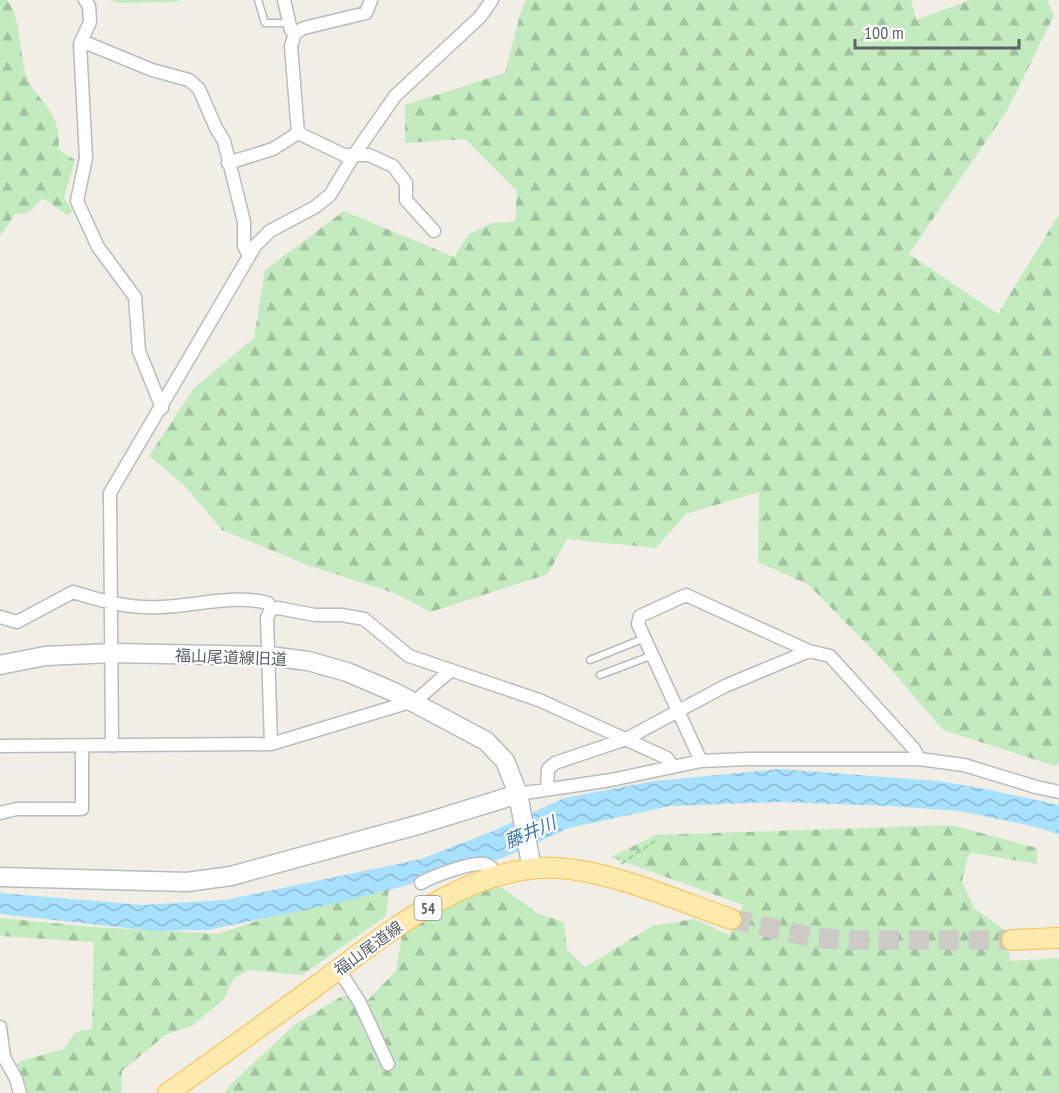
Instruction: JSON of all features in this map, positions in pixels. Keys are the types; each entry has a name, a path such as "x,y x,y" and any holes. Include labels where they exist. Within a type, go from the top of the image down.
{"main road":[{"name":"福山尾道線","path":"168,1093 406,920 454,893 531,862 584,871 614,879 731,919"},
{"path":"1012,940 1059,938"}],"street":[{"path":"85,0 89,6 90,22 80,44 86,158 77,201 98,247 135,297 139,351 162,408"},
{"path":"284,0 292,28 291,46 298,133"},
{"path":"292,28 304,28 366,13 371,0"},
{"path":"112,746 110,493 162,408 255,246 270,231 315,207 330,195 354,155 395,96 480,17 492,0"},
{"path":"80,44 89,44 152,70 189,80 199,89 224,141 244,222 244,246 249,256"},
{"path":"228,163 273,149 298,133"},
{"path":"298,133 344,155 369,155 393,166 406,183 406,200 434,231"},
{"path":"0,617 16,622 73,592 110,604 158,608 234,601 261,601 268,603 271,609"},
{"path":"701,761 638,624 640,616 686,595 809,651 830,656 914,749 919,759"},
{"path":"270,744 267,618 271,609"},
{"path":"271,609 364,619 409,656 539,700 667,758 674,767"},
{"path":"547,789 548,769 555,763 626,739 725,686 809,651"},
{"name":"福山尾道線旧道","path":"0,665 45,656 112,653 269,656 308,661 347,672 394,693 486,741 505,761 519,800 531,862"},
{"path":"0,746 270,744 410,702 420,697 450,671"},
{"path":"0,813 17,809 82,809 82,747"},
{"path":"0,877 187,882 231,876 519,800 547,789 611,780 701,761 919,759 964,765 1059,792"},
{"path":"421,883 439,873 483,863 491,867 497,876"},
{"path":"339,970 360,1003 388,1064"},
{"path":"0,1027 4,1057 16,1079 20,1093"}],"lane":[{"path":"258,0 265,23 292,28"},
{"path":"590,660 645,638"},
{"path":"600,675 653,655"}],"path":[{"path":"614,879 619,866 656,841"}],"green space":[{"path":"0,0 7,0 16,18 26,75 53,117 59,150 75,160 64,198 73,212 67,215 43,198 28,213 15,214 0,236"},
{"path":"109,0 181,0 120,3"},
{"path":"526,0 911,0 916,20 970,0 1047,0 1054,15 1008,109 909,254 998,314 1059,214 1059,763 1055,766 943,730 889,667 809,585 758,562 759,492 686,514 656,548 567,539 548,574 431,612 394,593 310,566 222,530 185,486 149,456 194,388 254,338 265,270 344,211 454,257 468,235 491,223 515,222 517,191 465,139 405,143 405,105 505,73"},
{"path":"951,825 1037,848 1037,864 974,853 968,856 962,881 974,908 1006,931 1010,961 1059,958 1059,1093 225,1093 230,1085 293,1026 344,995 367,1001 396,971 403,928 477,877 503,888 537,913 564,922 567,950 585,967 652,926 694,919 729,935 743,905 611,857 656,835"},
{"path":"390,877 386,916 302,975 250,970 234,978 224,999 192,1026 165,1035 122,1071 121,1093 22,1093 13,1070 21,1061 64,1049 75,1032 92,1029 94,942 0,936 0,918 93,927 217,934"}],"water":[{"name":"藤井川","path":"780,769 938,781 1059,805 1059,834 1028,825 959,811 890,806 781,802 670,806 569,828 505,857 404,886 342,902 208,930 155,931 0,914 0,893 143,905 225,900 421,859 493,831 564,798 655,781"}],"tunnel":[{"path":"731,919 816,938 1012,940"}]}
